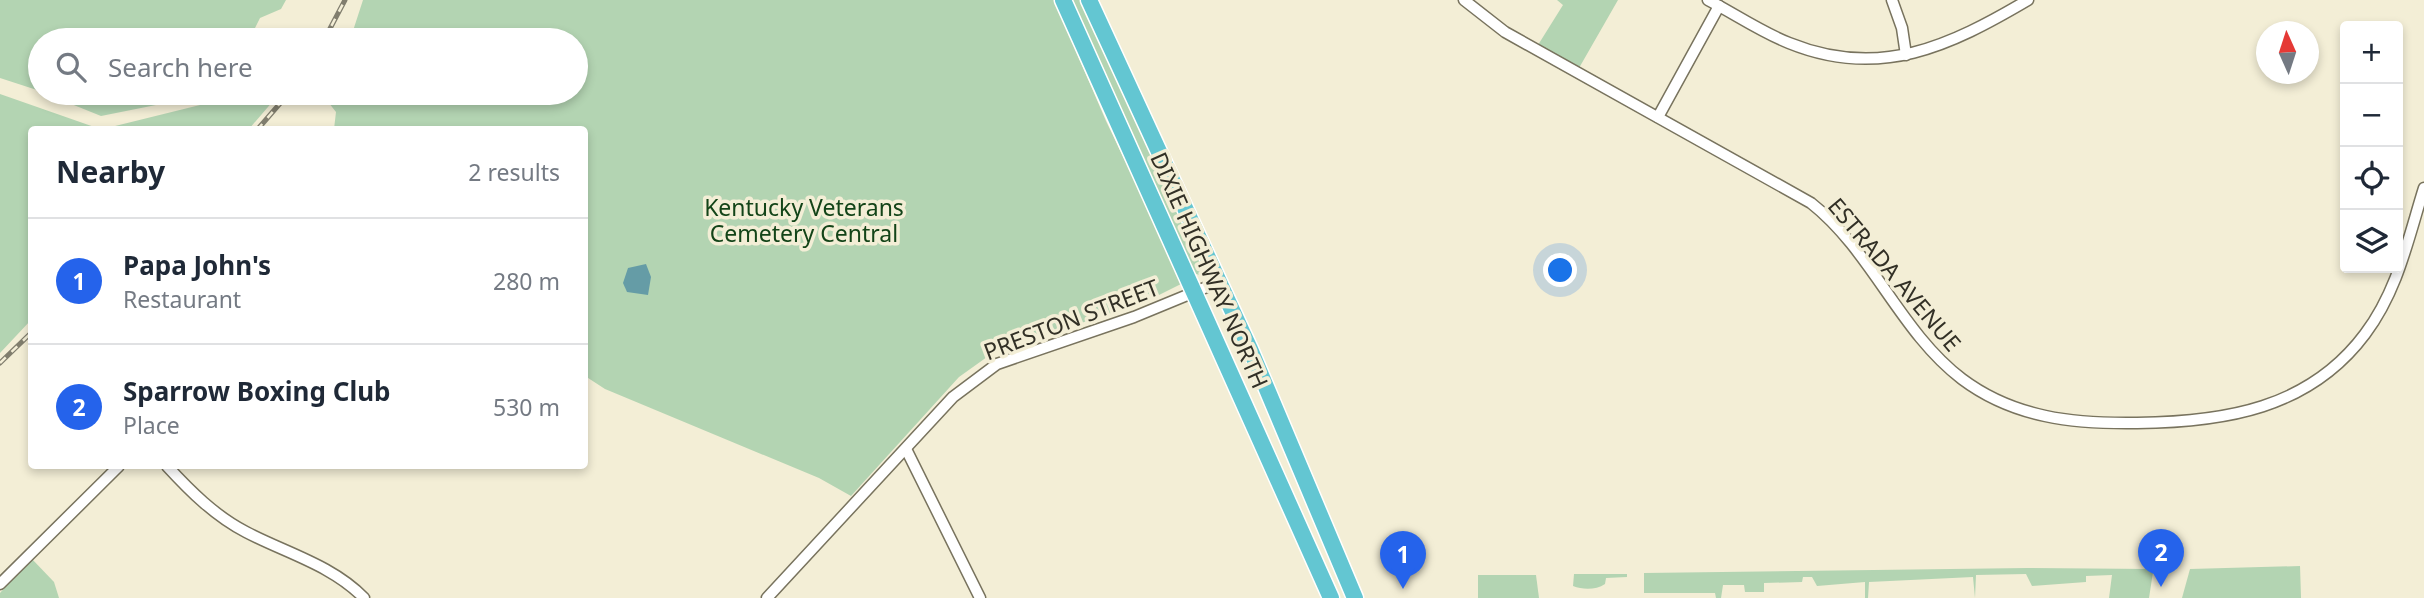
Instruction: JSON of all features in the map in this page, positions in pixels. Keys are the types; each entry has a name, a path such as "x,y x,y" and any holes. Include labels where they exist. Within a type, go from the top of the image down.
{"highway":[{"name":"DIXIE HIGHWAY NORTH","path":"1063,0 1331,598"},
{"name":"DIXIE HIGHWAY NORTH","path":"1089,0 1219,282 1355,598"}],"street":[{"name":"ESTRADA AVENUE","path":"1464,0 1505,32 1796,192 1823,213 1923,342 1964,380 1991,398 2036,416 2084,422 2211,420 2272,404 2314,381 2364,335 2379,312 2410,241 2424,188"},
{"path":"1709,0 1776,37 1821,54 1865,59 1906,55 1962,38 2028,0"},
{"path":"1892,0 1902,28 1906,55"},
{"path":"1658,117 1719,6"},
{"name":"PRESTON STREET","path":"767,598 953,397 997,364 1134,317 1219,282"},
{"path":"906,449 981,598"},
{"path":"0,584 116,469"},
{"path":"170,469 199,498 234,525 322,567 364,598"}],"green space":[{"path":"0,0 286,0 281,9 260,18 255,28 28,28 28,87 0,78"},
{"name":"Kentucky Veterans Cemetery Central","path":"363,0 1054,0 1106,121 1181,277 1181,284 1147,301 994,352 959,377 851,496 819,478 605,389 588,378 588,126 334,126 336,112 330,105 588,105 588,28 354,28"},
{"path":"1069,0 1083,0 1204,264 1199,275 1194,273"},
{"path":"1557,0 1618,0 1579,68 1538,45 1563,5"},
{"path":"0,94 91,126 28,126 28,323 0,353"},
{"path":"74,105 156,105 101,116"},
{"path":"200,105 270,105 252,126 115,126"},
{"path":"31,558 54,582 59,598 0,598 0,593"},
{"path":"2300,566 2301,598 2182,598 2190,569"},
{"path":"2150,569 2153,572 2149,598 2109,598 2112,575 2086,576 2086,582 2032,586 2026,574 1976,575 1975,598 1973,577 1869,582 1868,598 1865,598 1865,582 1817,586 1812,577 1803,577 1802,582 1764,583 1764,592 1745,592 1744,585 1723,585 1721,598 1716,598 1715,593 1644,593 1644,573"},
{"path":"1574,574 1627,574 1627,577 1606,578 1605,584 1585,589 1573,586"},
{"path":"1478,575 1536,575 1539,598 1478,598"}],"water":[{"path":"646,264 651,277 648,295 627,292 623,283 628,268"}],"railway":[{"path":"330,28 345,0"},
{"path":"260,126 279,105"},
{"path":"0,363 28,336"}],"place":[{"name":"Sparrow Boxing Club","path":"2161,587"},
{"name":"Papa John's","path":"1403,589"}]}
